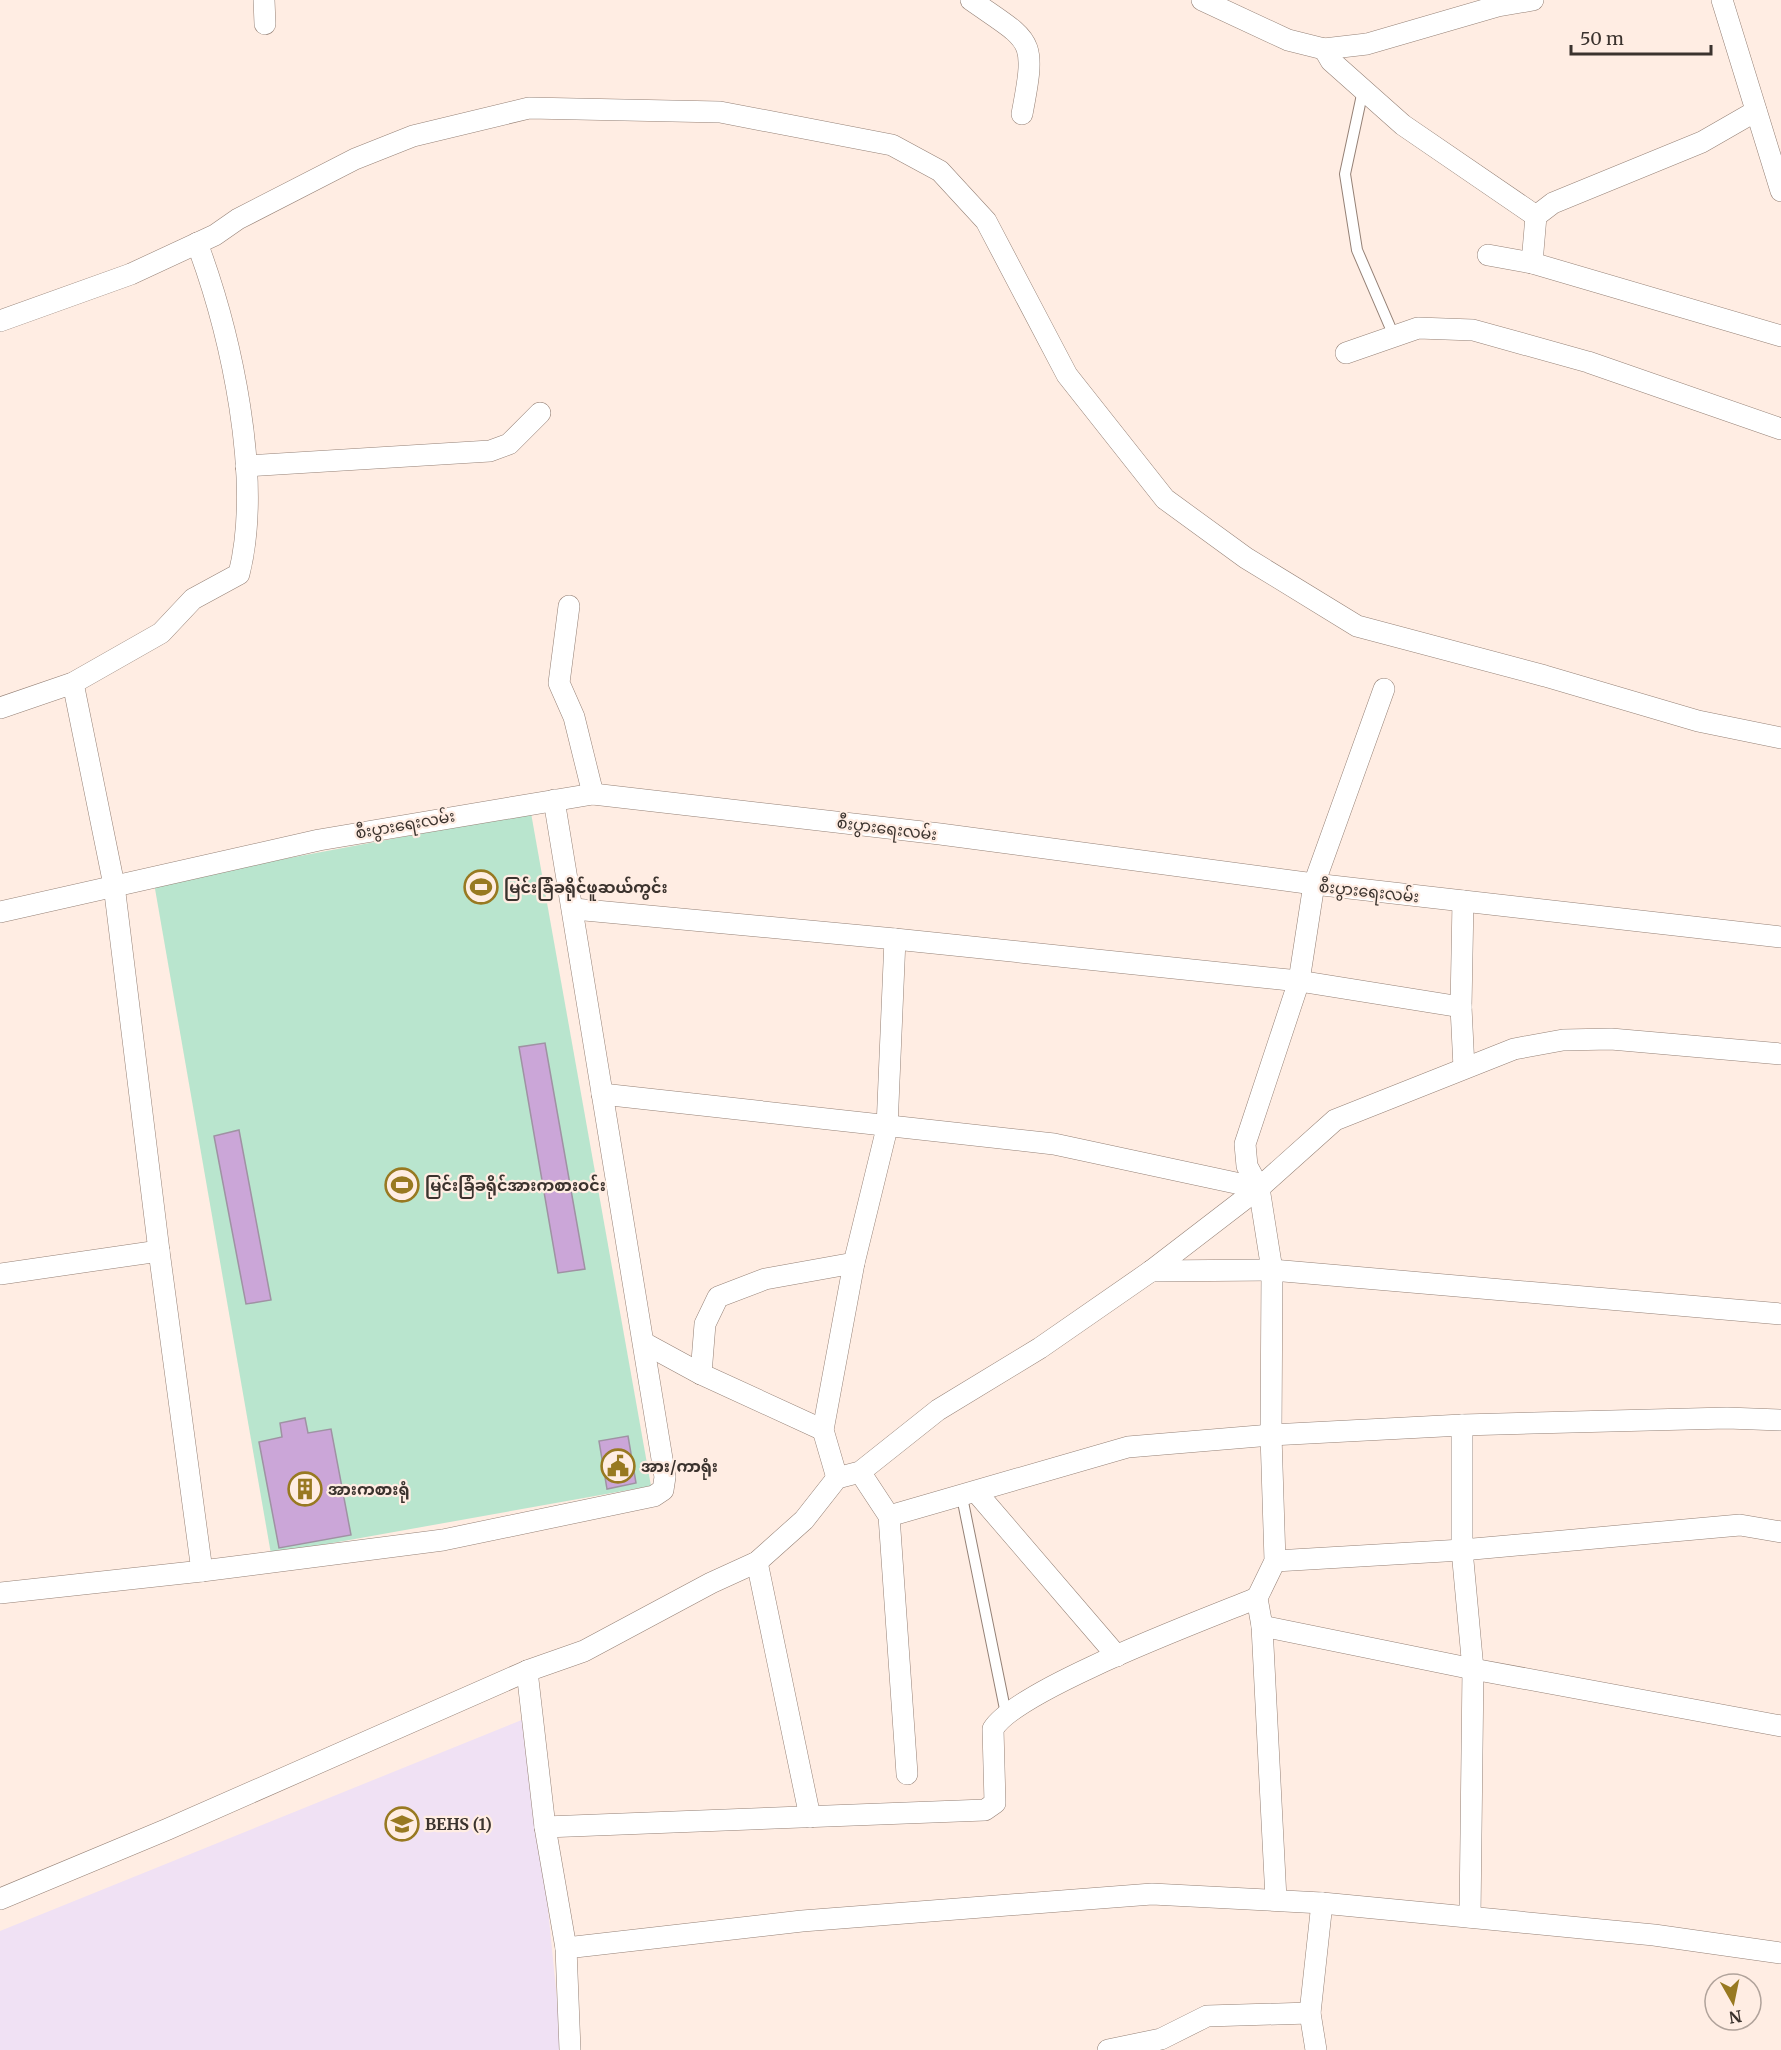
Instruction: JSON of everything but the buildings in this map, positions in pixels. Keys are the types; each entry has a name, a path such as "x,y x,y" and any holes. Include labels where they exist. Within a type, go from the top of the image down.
{"street":[{"path":"264,0 265,24"},
{"path":"972,0 1003,20 1024,38 1030,62 1022,114"},
{"path":"1202,0 1288,40 1324,49 1367,44 1477,6 1533,0"},
{"path":"1722,0 1781,190"},
{"path":"1324,49 1331,61 1403,125 1536,216"},
{"path":"0,321 130,274 215,235 238,219 355,159 412,136 529,108 720,112 892,145 940,171 986,221 1068,375 1166,499 1246,558 1357,626 1545,676 1698,721 1781,738"},
{"path":"1532,263 1536,216 1553,203 1702,142 1756,111"},
{"path":"0,708 73,683 161,633 193,598 239,574 245,550 246,466 232,358 214,291 197,243"},
{"path":"1488,255 1532,263 1781,336"},
{"path":"1346,353 1418,328 1473,330 1588,362 1781,429"},
{"path":"246,466 490,451 509,444 540,413"},
{"path":"569,606 559,683 574,717 593,795"},
{"path":"73,683 114,885 159,1251 202,1571"},
{"path":"1276,1899 1262,1626 1257,1598 1275,1561 1271,1435 1272,1270 1259,1188 1247,1166 1245,1144 1299,981 1314,884 1384,689"},
{"name":"စီးပွားရေးလမ်း","path":"0,912 319,840 593,795 940,834 1314,884 1781,937"},
{"path":"0,1593 202,1571 443,1540 654,1496 663,1490 666,1477 554,800"},
{"path":"1463,901 1461,1007 1464,1068"},
{"path":"573,909 895,939 1299,981 1461,1007"},
{"path":"837,1478 823,1430 854,1263 887,1128 895,939"},
{"path":"0,1899 168,1829 527,1671 584,1651 711,1582 758,1562 804,1520 837,1478 860,1472 938,1410 1040,1348 1151,1271 1259,1188 1335,1120 1514,1049 1563,1040 1611,1039 1780,1052"},
{"path":"602,1094 887,1128 1054,1144 1259,1188"},
{"path":"0,1274 159,1251"},
{"path":"701,1374 705,1324 718,1298 765,1280 854,1263"},
{"path":"1151,1271 1272,1270 1781,1314"},
{"path":"644,1343 701,1374 823,1430"},
{"path":"889,1516 969,1495 1128,1447 1271,1435 1462,1425 1727,1418 1781,1420"},
{"path":"1462,1425 1462,1550 1473,1669 1470,1917"},
{"path":"860,1472 889,1516 907,1774"},
{"path":"969,1495 1117,1656"},
{"path":"1275,1561 1462,1550 1740,1525 1781,1532"},
{"path":"758,1562 810,1817"},
{"path":"545,1827 985,1810 995,1803 993,1729 1006,1714 1117,1656 1257,1598"},
{"path":"1262,1626 1473,1669 1781,1726"},
{"path":"527,1671 545,1827 566,1948 570,2050"},
{"path":"566,1948 802,1921 1152,1894 1322,1903 1654,1935 1781,1953"},
{"path":"1316,2050 1310,2013 1322,1903"},
{"path":"1108,2050 1161,2039 1207,2016 1310,2013"}],"lane":[{"path":"1363,90 1345,174 1357,250 1394,336"},
{"path":"969,1495 1006,1714"}],"shaded area":[{"name":"BEHS (1)","path":"529,1717 562,2050 0,2050 0,1931"}],"green space":[{"name":"မြင်းခြံခရိုင်အားကစားဝင်း","path":"531,813 651,1486 271,1554 154,883"}],"place":[{"name":"မြင်းခြံခရိုင်ဖူဆယ်ကွင်း","path":"481,887"},
{"name":"မြင်းခြံခရိုင်အားကစားဝင်း","path":"402,1185"},
{"name":"အား/ကာရုံး","path":"618,1466"},
{"name":"အားကစားရုံ","path":"305,1489"},
{"name":"BEHS (1)","path":"402,1824"}]}
